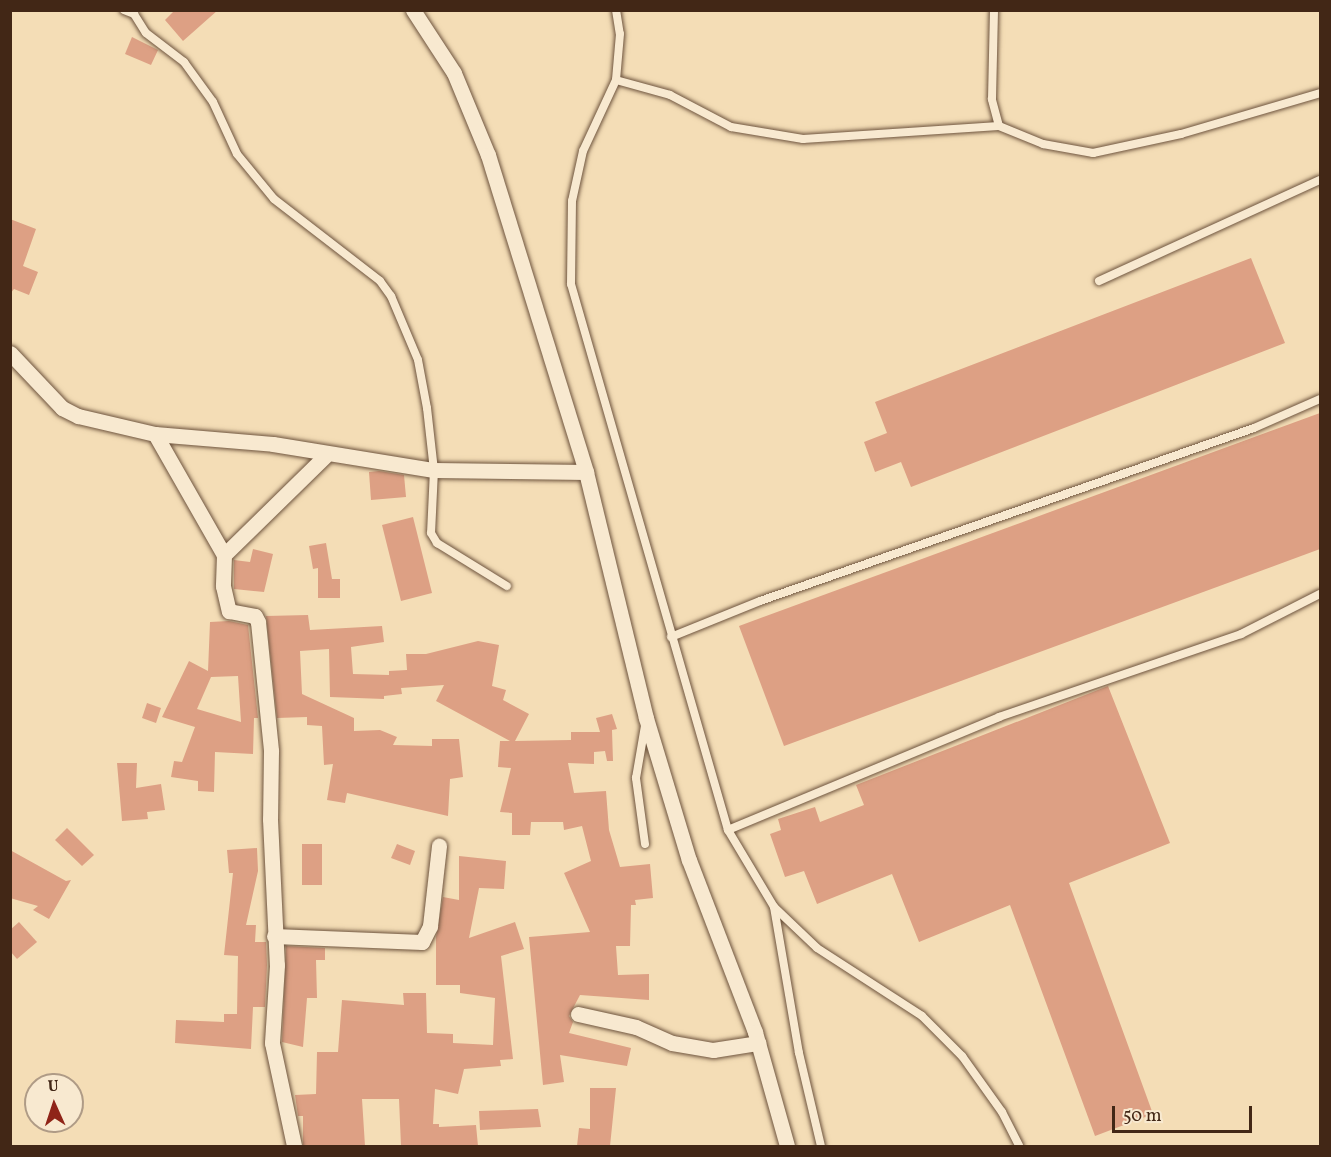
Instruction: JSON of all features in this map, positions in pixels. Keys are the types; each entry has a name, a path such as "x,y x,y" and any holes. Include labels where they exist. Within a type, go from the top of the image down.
{"street":[{"path":"413,10 454,73 488,155 586,472 646,718 690,860 758,1043 787,1146"},
{"path":"10,353 62,408 78,416 155,434 273,444 325,456 434,470 586,472"},
{"path":"155,434 224,555 226,604 229,611 255,616 258,622 271,751 277,985 272,1043 294,1146"},
{"path":"224,555 325,456"},
{"path":"274,936 422,942 430,926 439,846"},
{"path":"578,1014 636,1027 672,1043 713,1050 758,1043"}],"lane":[{"path":"124,10 134,14 146,33 184,62 213,102 237,154 274,199 386,288 404,319 418,360 434,470 433,537 481,573 507,586"},
{"path":"616,10 620,34 615,80 580,161 572,201 571,284 728,830 774,907 817,948 922,1016 962,1056 1002,1112 1019,1146"},
{"path":"994,10 992,99 999,126"},
{"path":"615,80 670,95 731,127 803,139 999,126 1043,144 1093,153 1181,134 1320,93"},
{"path":"1099,281 1320,180"},
{"path":"671,637 760,601 1254,428 1320,399"},
{"path":"728,830 999,717 1241,634 1320,594"},
{"path":"645,844 636,777 646,718"},
{"path":"774,907 799,1053 821,1146"}],"building":[{"path":"175,10 218,10 183,41 165,20"},
{"path":"132,37 158,50 151,65 125,54"},
{"path":"10,219 36,229 23,266 38,272 29,295 14,289 10,294"},
{"path":"1251,258 1285,343 911,487 901,462 875,472 864,442 887,433 875,402"},
{"path":"1320,413 1320,549 784,746 739,626"},
{"path":"379,471 404,475 406,497 371,500 369,472"},
{"path":"413,517 432,593 401,601 382,525"},
{"path":"326,543 332,579 340,579 340,598 318,598 318,568 313,569 309,546"},
{"path":"253,549 273,554 264,592 234,589 234,560 250,562"},
{"path":"308,615 310,630 382,626 384,642 351,647 353,674 389,675 389,671 407,670 406,654 426,654 478,641 499,645 492,686 506,690 503,700 529,714 515,741 571,740 571,732 600,732 596,718 612,714 617,729 612,730 613,761 607,761 605,751 594,752 594,764 568,763 574,793 606,791 609,830 620,867 650,864 653,898 635,900 636,905 631,905 630,946 616,946 618,975 649,974 649,1000 580,995 569,1016 573,1022 569,1033 631,1048 627,1066 560,1055 564,1082 543,1085 529,937 590,932 564,873 591,861 582,826 564,830 563,822 531,822 530,835 512,835 512,813 500,812 511,768 498,767 500,741 510,741 436,701 444,685 401,688 402,694 384,696 384,699 330,697 329,649 300,651 302,694 354,718 354,731 380,730 397,737 393,745 432,746 432,739 459,739 463,777 450,779 448,816 347,793 345,803 327,800 333,764 324,765 322,726 307,725 307,717 277,718 266,616"},
{"path":"229,621 248,625 258,718 254,718 253,754 215,752 214,792 198,791 198,781 171,777 174,761 182,762 195,727 162,717 189,661 208,671 210,622","holes":["238,676 241,722 197,709 211,677"]},
{"path":"1108,686 1170,843 1069,883 1153,1114 1095,1136 1010,905 919,942 892,874 817,904 804,871 785,877 770,834 781,830 778,819 815,807 820,822 864,805 856,785"},
{"path":"147,703 161,708 156,723 142,718"},
{"path":"117,763 137,763 136,788 161,784 165,810 147,812 148,819 122,821"},
{"path":"67,828 94,855 82,866 55,840"},
{"path":"302,844 322,844 322,885 302,885"},
{"path":"397,844 415,851 410,865 391,858"},
{"path":"257,848 258,871 246,925 256,925 255,942 266,942 267,965 265,1007 253,1007 251,1049 175,1043 176,1020 224,1022 224,1014 237,1014 238,956 224,955 233,873 229,873 227,850"},
{"path":"10,850 66,881 71,880 49,919 33,910 38,906 10,898"},
{"path":"459,856 506,861 504,889 479,888 469,938 515,922 524,949 501,956 513,1059 500,1060 501,1066 464,1069 458,1094 435,1089 433,1124 439,1124 439,1127 476,1125 478,1146 401,1146 399,1099 362,1099 365,1146 303,1146 303,1116 298,1116 295,1095 316,1094 317,1052 338,1052 342,1000 404,1005 403,993 426,993 427,1033 453,1034 453,1043 493,1045 495,998 460,993 460,985 436,985 436,937 443,897 459,900"},
{"path":"19,922 37,942 17,959 10,951 10,930"},
{"path":"286,946 325,948 325,960 316,960 317,998 307,998 303,1047 282,1042"},
{"path":"590,1088 616,1088 610,1146 577,1146 579,1128 590,1129"},
{"path":"538,1109 541,1127 480,1130 479,1111"}]}
